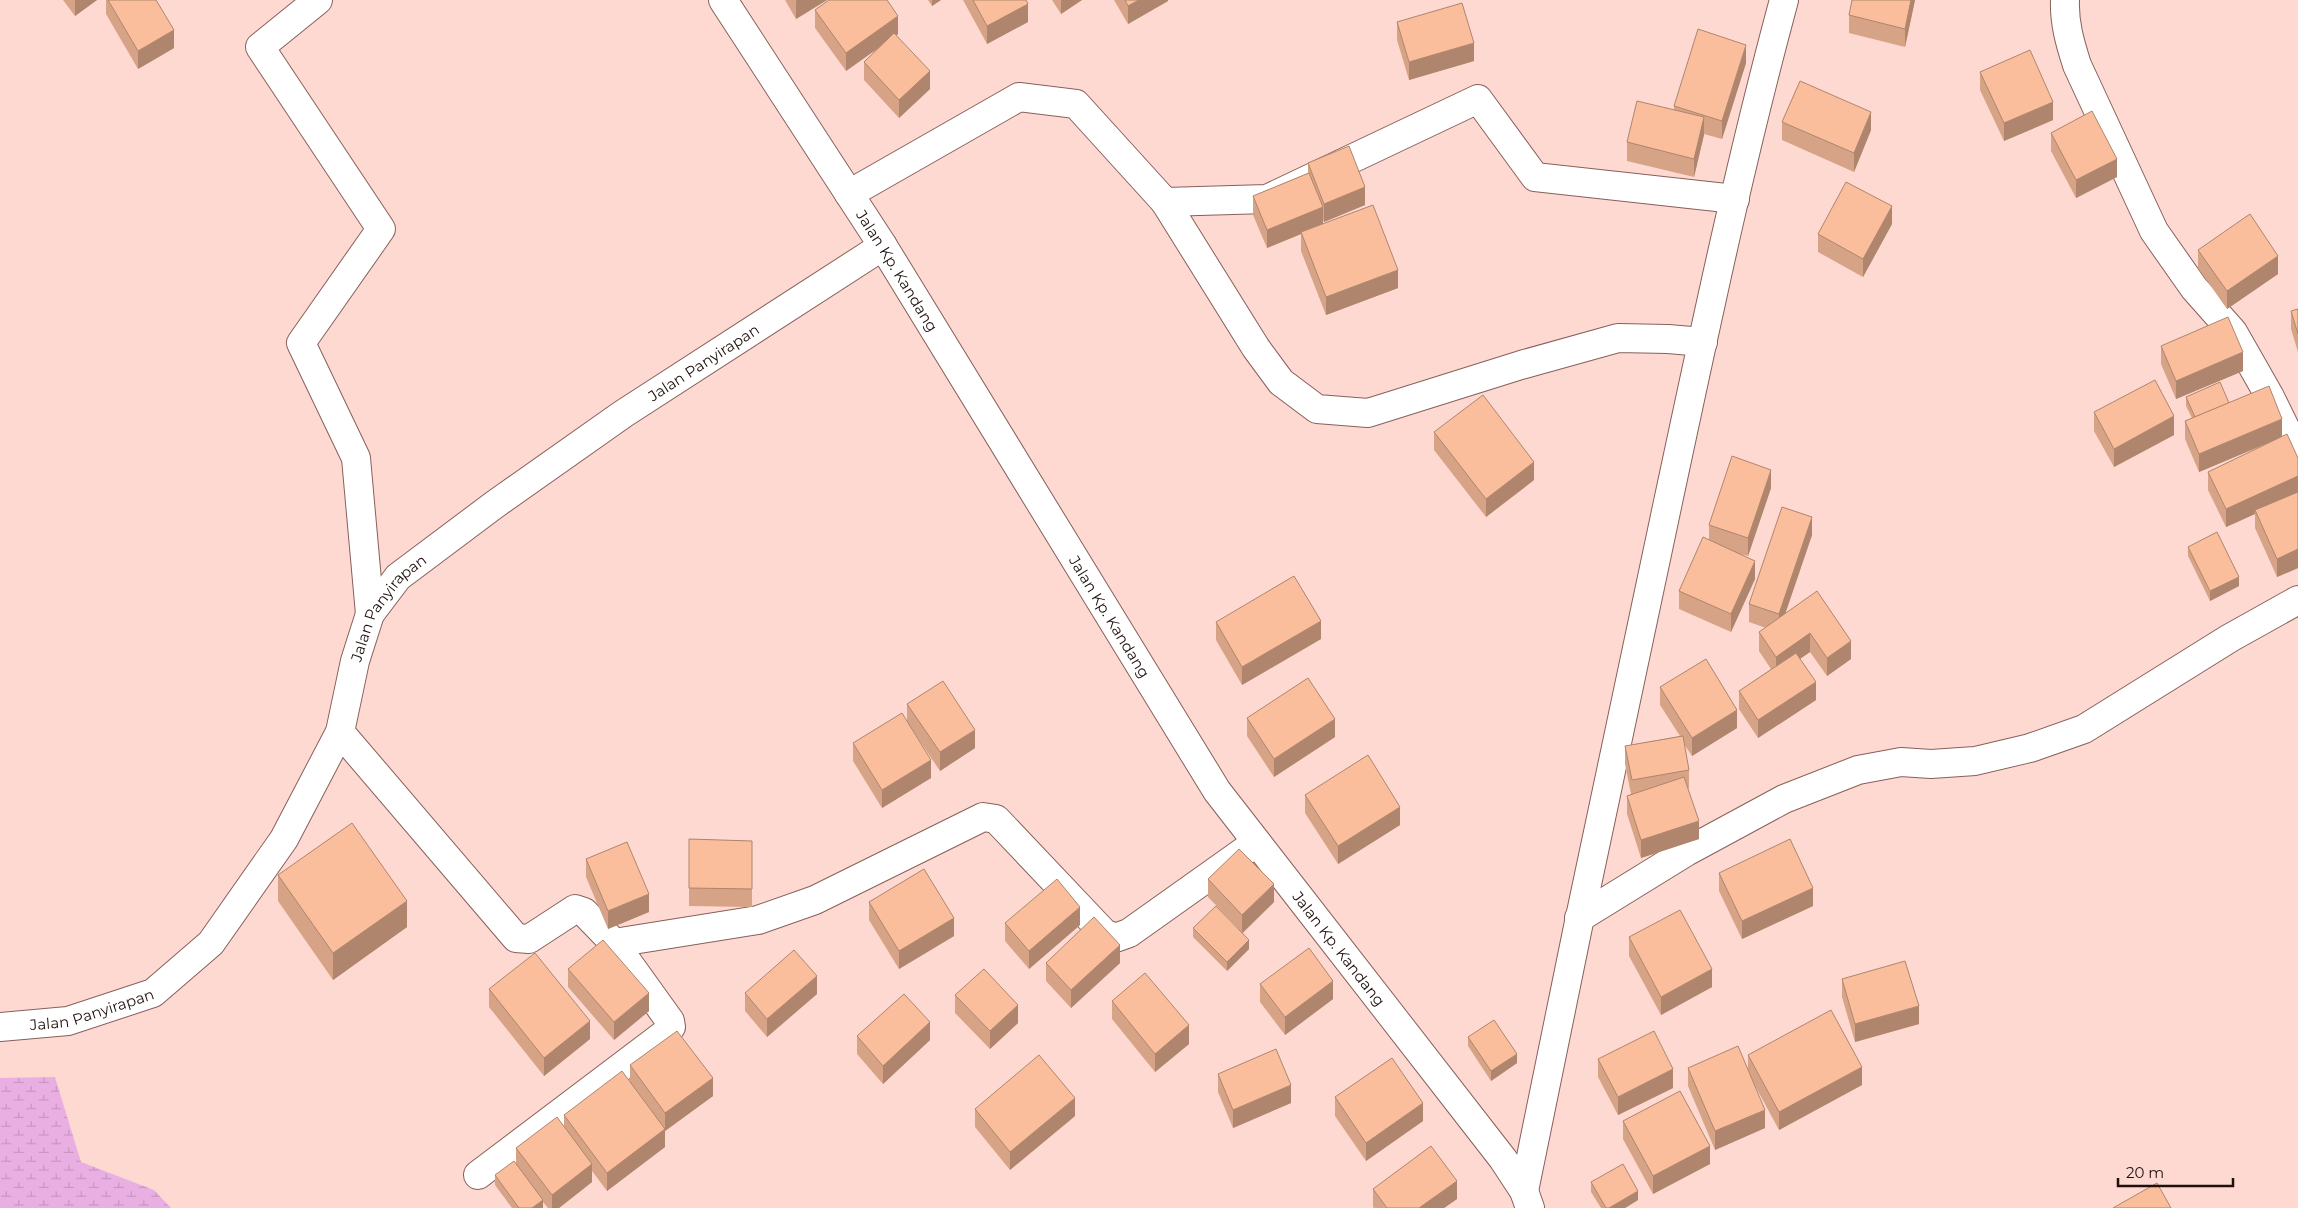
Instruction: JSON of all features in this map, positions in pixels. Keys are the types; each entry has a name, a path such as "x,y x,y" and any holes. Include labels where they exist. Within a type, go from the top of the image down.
{"street":[{"path":"318,0 260,46 380,229 301,343 356,458 370,614"},
{"name":"Jalan Kp. Kandang","path":"723,0 883,246 1217,791 1503,1159 1527,1200"},
{"path":"1527,1200 1579,918 1703,342 1765,70 1784,0"},
{"path":"2065,0 2064,17 2077,65 2154,231 2194,288 2233,332 2270,397 2298,454"},
{"path":"849,194 1019,97 1076,104 1165,202 1256,348 1281,382 1317,409 1368,413 1512,368 1618,338 1668,338 1703,342"},
{"path":"1165,202 1267,199 1478,99 1535,176 1735,199"},
{"name":"Jalan Panyirapan","path":"0,1028 68,1021 153,992 211,943 284,839 340,732 355,661 370,614 398,576 631,408 883,246"},
{"path":"1579,918 1686,852 1784,799 1858,770 1901,762 1931,764 1975,761 2030,748 2084,729 2230,638 2298,600"},
{"path":"340,732 516,938 522,940 529,939 575,909 584,912 614,943 670,1021 671,1027 666,1033 478,1175"},
{"path":"614,943 758,920 815,900 983,817 996,819 1104,933 1115,938 1129,933 1257,842"}],"green space":[{"path":"55,1077 81,1162 154,1190 171,1208 0,1208 0,1078"}],"building":[{"path":"108,0 156,0 174,30 138,51"},
{"path":"829,0 887,0 898,16 846,53 815,10"},
{"path":"973,0 1026,0 1028,4 987,26"},
{"path":"1125,0 1139,0 1128,6"},
{"path":"1852,0 1911,0 1905,29 1849,15"},
{"path":"1462,3 1474,43 1409,62 1397,22"},
{"path":"1698,29 1746,45 1722,121 1674,106"},
{"path":"894,33 930,71 899,100 864,62"},
{"path":"2030,50 2053,102 2004,123 1980,72"},
{"path":"1800,81 1871,112 1854,153 1782,122"},
{"path":"1637,101 1704,117 1694,159 1627,142"},
{"path":"2092,111 2117,159 2076,180 2051,133"},
{"path":"1349,146 1365,187 1324,204 1308,163"},
{"path":"1309,173 1323,207 1267,230 1253,196"},
{"path":"1846,182 1892,206 1863,259 1818,234"},
{"path":"1373,205 1398,270 1326,297 1301,232"},
{"path":"2250,214 2278,256 2227,291 2198,250"},
{"path":"2298,309 2298,334 2291,311"},
{"path":"2228,317 2243,352 2176,381 2161,346"},
{"path":"2155,380 2174,416 2114,449 2094,412"},
{"path":"2220,382 2229,403 2195,417 2186,397"},
{"path":"2269,386 2282,419 2199,454 2185,421"},
{"path":"1483,395 1534,462 1486,499 1434,432"},
{"path":"2287,434 2298,458 2298,476 2226,509 2208,472"},
{"path":"1732,456 1771,470 1748,538 1709,525"},
{"path":"2298,492 2298,549 2277,559 2255,510"},
{"path":"1782,507 1812,517 1779,614 1749,604"},
{"path":"2217,532 2239,577 2210,591 2188,547"},
{"path":"1703,537 1755,561 1731,614 1679,591"},
{"path":"1294,576 1321,621 1242,667 1216,622"},
{"path":"1817,591 1851,641 1827,658 1810,633 1776,657 1759,632"},
{"path":"1796,653 1816,682 1758,720 1739,691"},
{"path":"1706,659 1737,710 1692,738 1660,687"},
{"path":"1308,678 1335,719 1274,759 1247,718"},
{"path":"943,681 975,730 940,752 907,704"},
{"path":"902,713 931,760 882,790 853,743"},
{"path":"1683,736 1689,770 1632,780 1625,746"},
{"path":"1368,755 1400,807 1338,846 1305,795"},
{"path":"1684,777 1699,821 1641,840 1627,796"},
{"path":"352,823 407,901 333,953 278,875"},
{"path":"689,839 752,841 752,889 689,888"},
{"path":"1790,839 1813,888 1742,921 1719,873"},
{"path":"627,842 649,894 608,911 586,859"},
{"path":"1239,849 1274,884 1242,915 1208,879"},
{"path":"924,869 954,918 899,951 869,902"},
{"path":"1057,879 1080,907 1029,951 1005,923"},
{"path":"1216,906 1249,940 1227,962 1193,928"},
{"path":"1680,910 1712,969 1661,997 1629,937"},
{"path":"1094,917 1120,945 1071,990 1046,963"},
{"path":"603,940 649,993 614,1022 568,969"},
{"path":"1309,948 1333,981 1285,1017 1260,984"},
{"path":"794,950 817,976 767,1019 745,993"},
{"path":"535,953 590,1021 544,1058 489,989"},
{"path":"1905,961 1919,1006 1855,1024 1842,979"},
{"path":"984,969 1018,1005 990,1031 955,995"},
{"path":"1145,973 1189,1025 1155,1054 1112,1001"},
{"path":"904,994 930,1022 883,1066 857,1036"},
{"path":"1831,1010 1862,1067 1779,1112 1748,1055"},
{"path":"1494,1020 1517,1054 1491,1071 1468,1037"},
{"path":"677,1031 713,1078 665,1113 630,1065"},
{"path":"1654,1031 1673,1069 1618,1097 1598,1059"},
{"path":"1738,1046 1765,1110 1715,1131 1688,1068"},
{"path":"1276,1049 1291,1085 1233,1110 1218,1074"},
{"path":"1039,1055 1075,1098 1010,1152 975,1109"},
{"path":"1392,1058 1423,1103 1366,1143 1335,1097"},
{"path":"622,1071 665,1129 607,1173 564,1115"},
{"path":"1680,1091 1710,1146 1653,1176 1623,1121"},
{"path":"557,1117 592,1164 552,1195 516,1148"},
{"path":"1431,1146 1457,1181 1419,1208 1387,1208 1373,1189"},
{"path":"514,1161 543,1200 532,1208 519,1208 495,1175"},
{"path":"1623,1164 1638,1191 1606,1208 1591,1182"},
{"path":"2157,1183 2171,1208 2113,1208"}]}
